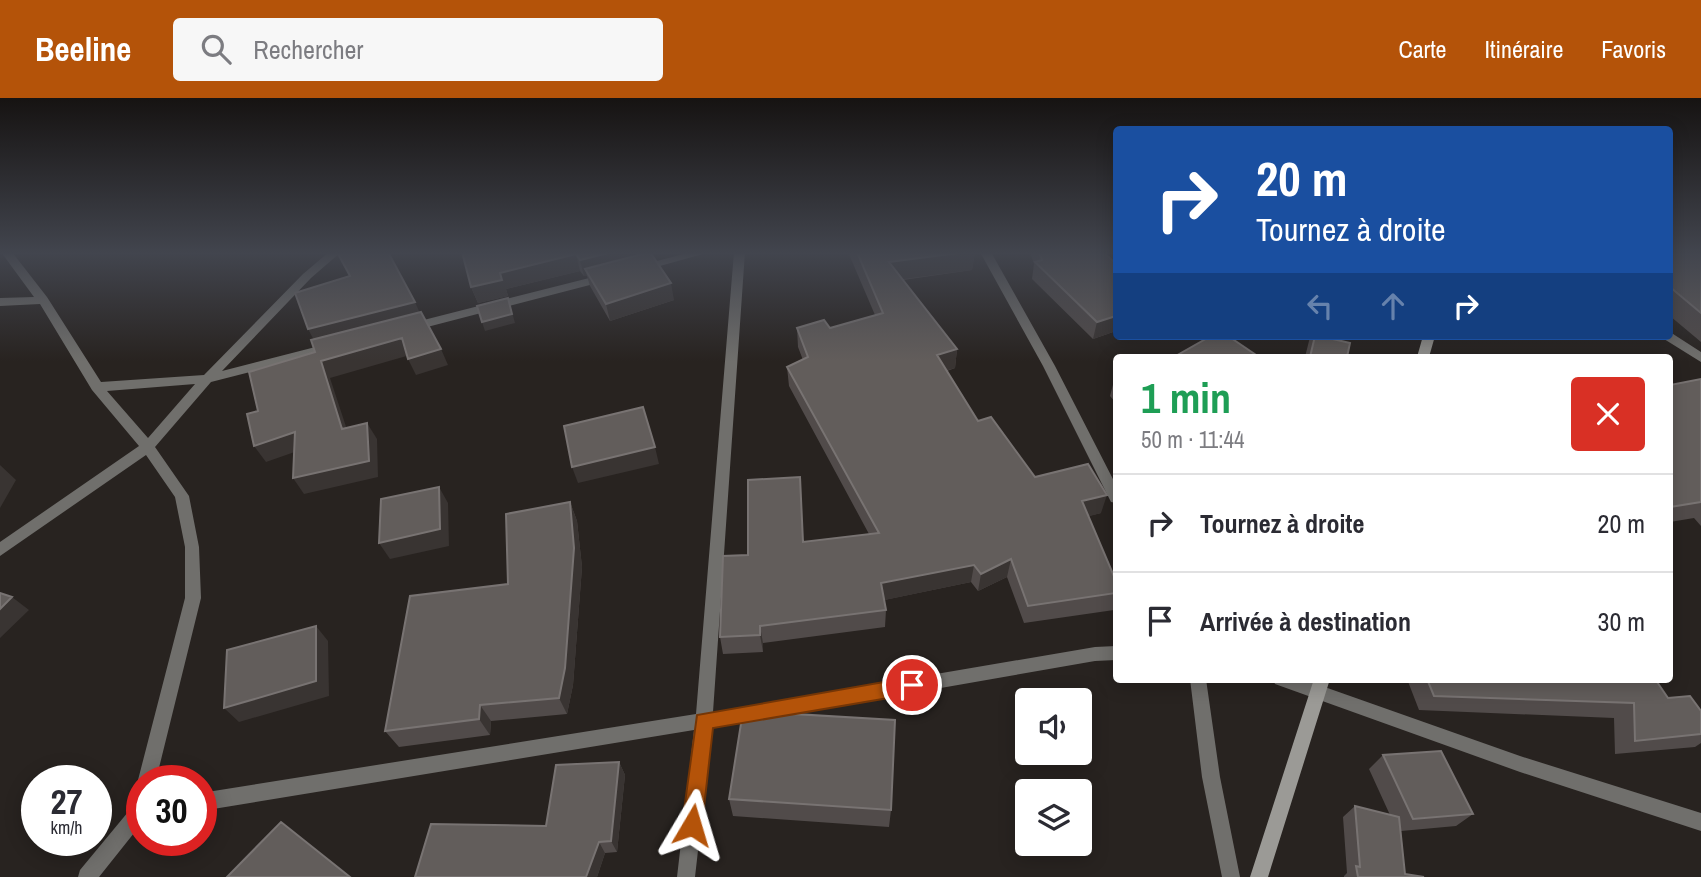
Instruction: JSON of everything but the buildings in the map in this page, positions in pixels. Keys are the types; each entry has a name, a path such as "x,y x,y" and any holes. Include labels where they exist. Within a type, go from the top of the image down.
{"main road":[{"path":"1259,877 1320,685"}],"street":[{"path":"34,288 97,387 148,447 182,496 192,547 193,598 151,765"},
{"path":"0,550 148,447 207,379 295,288"},
{"path":"396,331 563,288"},
{"path":"686,877 704,721 737,288"},
{"path":"1005,288 1049,366 1113,492"},
{"path":"0,302 43,300"},
{"path":"1673,339 1701,358"},
{"path":"97,387 207,379 342,344"},
{"path":"217,799 1113,653"},
{"path":"1199,683 1211,778 1231,877"},
{"path":"1320,685 1520,764 1701,822"},
{"path":"88,877 126,828"}],"route":[{"path":"692,825 704,721 912,685"}]}
